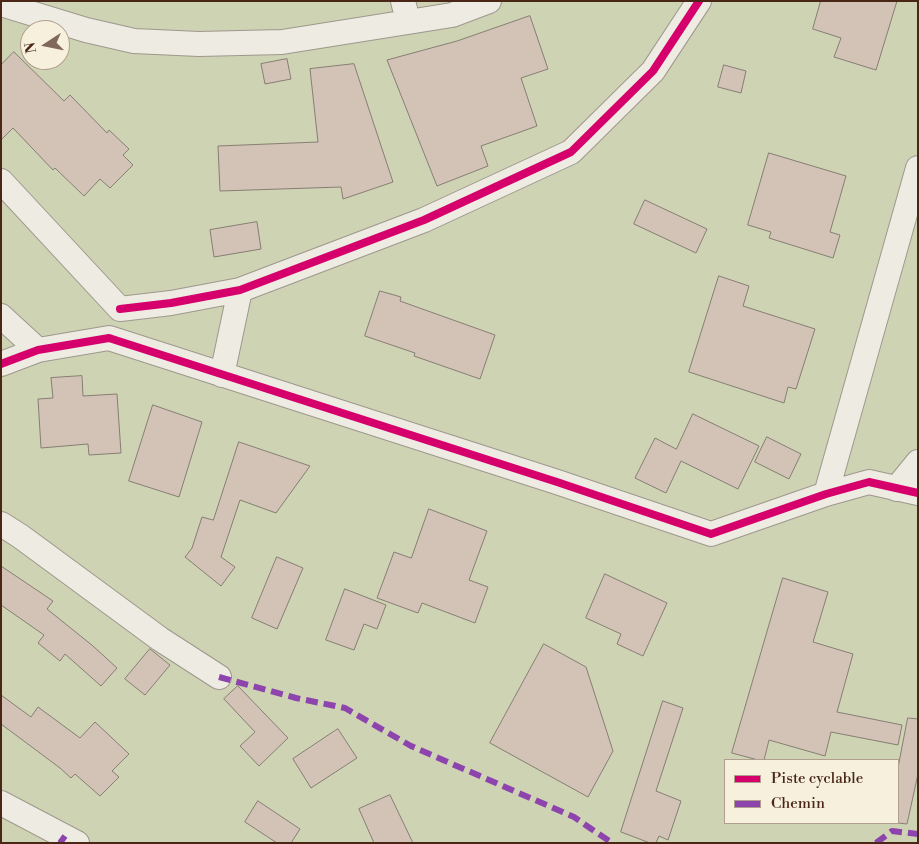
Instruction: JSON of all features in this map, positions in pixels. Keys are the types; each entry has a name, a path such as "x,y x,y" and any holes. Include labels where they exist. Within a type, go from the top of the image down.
{"street":[{"path":"3,4 86,30 134,41 199,44 282,42 406,11 452,15 489,1"},
{"path":"120,309 171,303 240,290 424,220 572,152 653,71 699,1"},
{"path":"826,494 918,168"},
{"path":"1,181 120,309"},
{"path":"222,375 240,290"},
{"path":"109,338 120,309"},
{"path":"1,316 38,350"},
{"path":"1,364 38,350 109,338 557,482 711,534 826,494 869,482 907,491 918,462"},
{"path":"1,524 160,639 219,677"},
{"path":"1,803 77,843"}],"green space":[{"path":"1,1 918,1 918,843 1,843"}],"building":[{"path":"821,1 897,1 876,70 834,57 841,38 813,29"},
{"path":"530,16 548,69 521,78 537,126 481,146 488,166 437,186 387,60 457,41"},
{"path":"14,52 20,58 20,70 32,70 64,101 70,95 107,133 109,130 129,149 123,155 133,165 110,188 100,179 84,196 55,168 53,170 13,128 1,140 1,65"},
{"path":"287,59 291,79 265,84 261,64"},
{"path":"354,64 393,182 343,199 341,187 220,191 218,146 318,142 310,69"},
{"path":"724,65 746,71 741,93 718,87"},
{"path":"769,153 846,176 830,232 840,235 833,258 769,238 771,232 748,225"},
{"path":"645,200 707,229 696,253 634,224"},
{"path":"257,222 261,249 214,257 210,230"},
{"path":"719,276 749,286 743,306 815,329 796,389 788,387 784,403 689,372"},
{"path":"380,291 401,297 400,301 495,335 480,379 414,356 415,353 365,336"},
{"path":"82,376 83,396 117,394 121,453 89,455 88,444 41,448 38,399 53,398 51,378"},
{"path":"153,405 202,422 179,497 129,481"},
{"path":"693,414 759,446 738,489 681,461 666,493 635,478 655,438 676,449"},
{"path":"767,437 801,454 789,479 755,462"},
{"path":"239,442 310,466 276,513 240,500 221,557 235,567 221,586 185,557 192,548 202,517 213,520"},
{"path":"429,509 487,531 469,580 488,587 475,623 422,603 418,613 377,598 394,552 411,558"},
{"path":"277,557 303,568 277,629 252,618"},
{"path":"1,566 53,601 47,609 117,668 101,686 65,654 60,661 38,643 44,635 1,605"},
{"path":"605,574 667,603 643,656 617,644 621,634 586,618"},
{"path":"783,578 828,592 813,642 853,654 837,712 902,725 898,745 831,732 825,756 769,740 764,759 754,759 732,753"},
{"path":"345,589 386,605 377,629 364,624 354,650 326,640"},
{"path":"544,644 586,667 613,751 588,797 490,743"},
{"path":"150,649 170,665 145,695 125,679"},
{"path":"238,686 288,738 259,766 240,746 255,732 224,699"},
{"path":"1,695 31,717 38,707 80,738 95,722 129,754 112,771 119,777 100,796 75,774 71,778 1,724"},
{"path":"663,701 683,708 656,791 681,801 668,840 659,836 656,843 650,843 621,832"},
{"path":"908,718 918,719 918,774 907,824 899,823 899,763"},
{"path":"338,729 357,758 311,788 293,759"},
{"path":"390,795 413,843 374,843 359,809"},
{"path":"258,801 300,829 291,843 277,843 245,822"}],"marked path":[{"path":"219,677 296,698 345,708 411,746 574,817 612,843"},
{"path":"876,843 892,831 918,834"},
{"path":"60,843 65,836"}],"cycle path":[{"path":"120,309 171,303 240,290 424,220 571,152 653,71 699,1"},
{"path":"1,364 38,350 109,338 557,482 711,534 826,494 869,482 918,493"}]}
